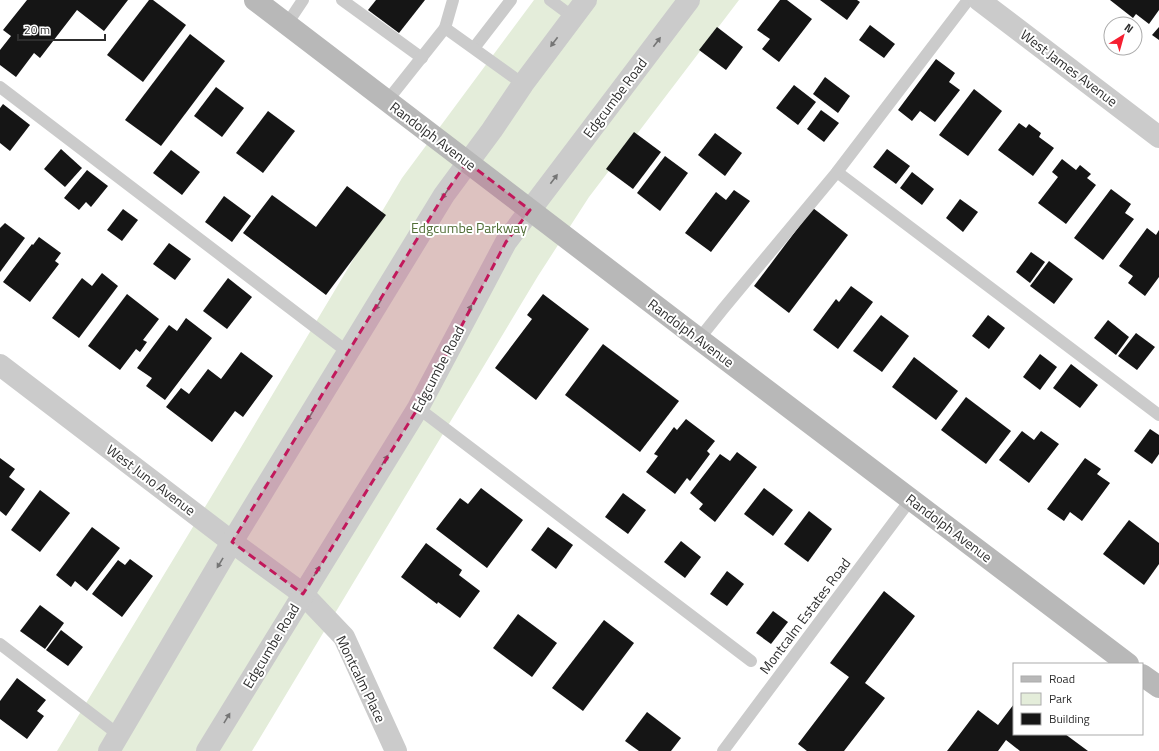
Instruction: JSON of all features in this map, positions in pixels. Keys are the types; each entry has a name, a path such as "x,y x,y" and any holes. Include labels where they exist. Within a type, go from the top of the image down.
{"main road":[{"name":"Randolph Avenue","path":"255,0 1127,663"},
{"path":"1143,675 1159,687"}],"street":[{"path":"114,743 232,542 349,353 444,195 492,130 523,84 586,0"},
{"name":"Edgcumbe Road","path":"207,751 418,408 506,242 689,0"},
{"name":"West James Avenue","path":"979,0 1159,137"},
{"name":"West Juno Avenue","path":"0,365 232,542 303,594"},
{"name":"Montcalm Place","path":"303,594 344,637 396,751"}],"lane":[{"path":"287,24 303,0"},
{"path":"342,0 422,58"},
{"path":"387,101 445,28 453,0"},
{"path":"474,48 511,0"},
{"path":"550,0 573,17"},
{"path":"699,339 837,172 968,0"},
{"path":"445,28 523,84"},
{"path":"0,88 349,353"},
{"path":"837,172 1159,415"},
{"path":"418,408 751,661"},
{"name":"Montcalm Estates Road","path":"723,751 911,499"},
{"path":"0,644 114,743"}],"highlighted area":[{"path":"467,162 530,210 506,242 418,408 303,594 232,542 444,195"}],"green space":[{"name":"Edgcumbe Parkway","path":"534,0 739,0 589,197 538,276 252,751 57,751 402,178"}],"building":[{"path":"27,0 128,0 104,31 77,10 40,58 34,53 16,77 0,65 0,50 11,36 3,30"},
{"path":"149,0 153,0 186,25 143,82 107,55"},
{"path":"376,0 425,0 399,33 368,10"},
{"path":"780,0 787,0 812,19 779,62 762,49 770,39 757,30"},
{"path":"820,0 857,0 860,2 847,20"},
{"path":"1110,0 1159,0 1159,10 1149,24 1143,19 1143,16 1139,16 1136,14 1134,16 1130,16"},
{"path":"870,25 895,44 884,58 859,40"},
{"path":"717,27 743,47 726,70 699,50"},
{"path":"1159,27 1159,40 1152,35"},
{"path":"190,34 225,61 161,146 125,120"},
{"path":"936,59 955,73 949,82 960,90 935,122 920,111 912,121 898,110"},
{"path":"825,77 850,96 838,113 813,94"},
{"path":"794,85 816,102 798,125 776,108"},
{"path":"216,87 244,108 222,137 194,116"},
{"path":"974,89 1002,111 968,156 939,135"},
{"path":"3,104 30,125 10,151 0,143 0,108"},
{"path":"821,110 839,123 824,142 807,129"},
{"path":"268,111 295,131 263,173 236,153"},
{"path":"1019,123 1026,128 1029,124 1041,133 1039,137 1054,148 1033,176 998,150"},
{"path":"634,132 661,152 633,189 606,169"},
{"path":"715,133 742,153 725,176 698,155"},
{"path":"61,149 82,168 65,187 44,169"},
{"path":"887,149 910,166 896,184 873,167"},
{"path":"171,150 200,172 182,195 153,173"},
{"path":"665,156 688,173 660,211 637,193"},
{"path":"1062,159 1076,170 1080,165 1091,174 1087,178 1096,185 1066,224 1038,203 1058,177 1052,172"},
{"path":"87,170 108,186 91,207 86,202 79,210 64,198"},
{"path":"912,172 934,189 922,205 900,188"},
{"path":"347,186 386,215 326,295 243,233 272,195 316,227"},
{"path":"1111,189 1131,204 1125,213 1134,219 1103,260 1074,238"},
{"path":"734,190 750,201 711,252 685,233 716,192 726,200"},
{"path":"224,196 251,216 232,242 205,222"},
{"path":"960,199 978,212 963,232 946,218"},
{"path":"813,208 848,235 789,313 754,286"},
{"path":"123,209 138,220 122,241 107,230"},
{"path":"5,223 25,238 0,272 0,228"},
{"path":"1147,228 1156,235 1159,230 1159,277 1145,296 1128,283 1133,276 1119,266"},
{"path":"39,237 61,253 55,261 59,264 30,302 3,282"},
{"path":"169,243 191,259 175,280 153,264"},
{"path":"1031,252 1045,262 1030,283 1016,272"},
{"path":"1049,261 1073,279 1054,304 1030,286"},
{"path":"102,273 118,286 79,338 52,318 82,278 92,286"},
{"path":"228,278 252,297 227,329 203,311"},
{"path":"851,286 873,302 838,349 813,330 836,299 839,302"},
{"path":"127,294 159,319 143,340 147,342 140,352 136,349 120,370 88,346"},
{"path":"543,294 589,329 536,400 495,368 532,319 527,315"},
{"path":"881,315 909,336 882,372 853,351"},
{"path":"988,315 1005,328 989,349 972,336"},
{"path":"186,318 212,338 165,400 146,386 152,378 137,368 169,325 177,331"},
{"path":"1108,320 1129,337 1116,355 1094,338"},
{"path":"1136,333 1155,347 1137,370 1118,356"},
{"path":"603,344 679,401 640,452 565,395"},
{"path":"241,352 273,376 243,417 235,411 212,442 166,407 181,388 189,394 208,369 221,379"},
{"path":"1040,354 1057,367 1040,390 1023,377"},
{"path":"914,357 958,391 936,420 892,387"},
{"path":"1071,364 1098,385 1080,408 1053,388"},
{"path":"966,397 1011,431 986,464 941,430"},
{"path":"686,419 715,441 707,451 710,454 690,481 687,478 675,494 646,472 658,456 654,454 674,427 677,430"},
{"path":"1150,429 1159,435 1159,454 1152,464 1134,451"},
{"path":"1022,431 1034,440 1041,431 1059,444 1029,483 999,460"},
{"path":"737,452 757,467 715,522 699,509 703,504 690,493 720,454 730,461"},
{"path":"0,458 15,469 9,477 25,489 6,516 0,511"},
{"path":"1085,458 1101,469 1097,474 1110,483 1082,521 1070,512 1064,521 1047,509"},
{"path":"481,488 523,520 487,568 436,529 460,498 468,504"},
{"path":"764,488 793,510 773,536 744,514"},
{"path":"40,490 70,513 40,552 11,530"},
{"path":"623,493 646,510 628,534 605,517"},
{"path":"809,511 832,529 808,562 784,544"},
{"path":"1129,520 1159,543 1159,564 1144,585 1103,554"},
{"path":"92,527 120,548 87,591 75,581 71,587 56,575"},
{"path":"548,527 573,545 556,569 531,550"},
{"path":"681,541 701,557 685,578 664,562"},
{"path":"426,543 462,570 459,575 480,591 460,618 438,602 437,604 401,577"},
{"path":"130,559 153,576 122,617 92,594 118,560 125,565"},
{"path":"727,571 744,584 727,606 710,594"},
{"path":"884,591 915,616 865,683 885,698 844,751 807,751 798,744 849,677 830,663"},
{"path":"40,605 64,623 45,649 20,631"},
{"path":"773,611 788,622 771,644 756,633"},
{"path":"518,614 557,643 532,677 493,648"},
{"path":"604,620 634,643 583,711 552,688"},
{"path":"61,630 83,647 68,666 46,650"},
{"path":"17,678 46,700 37,711 44,716 27,739 0,719 0,701"},
{"path":"1013,705 1013,735 1066,735 1088,751 1020,751 1006,740 998,751 947,751 978,710 998,725"},
{"path":"647,712 681,738 671,751 639,751 625,741"}]}
